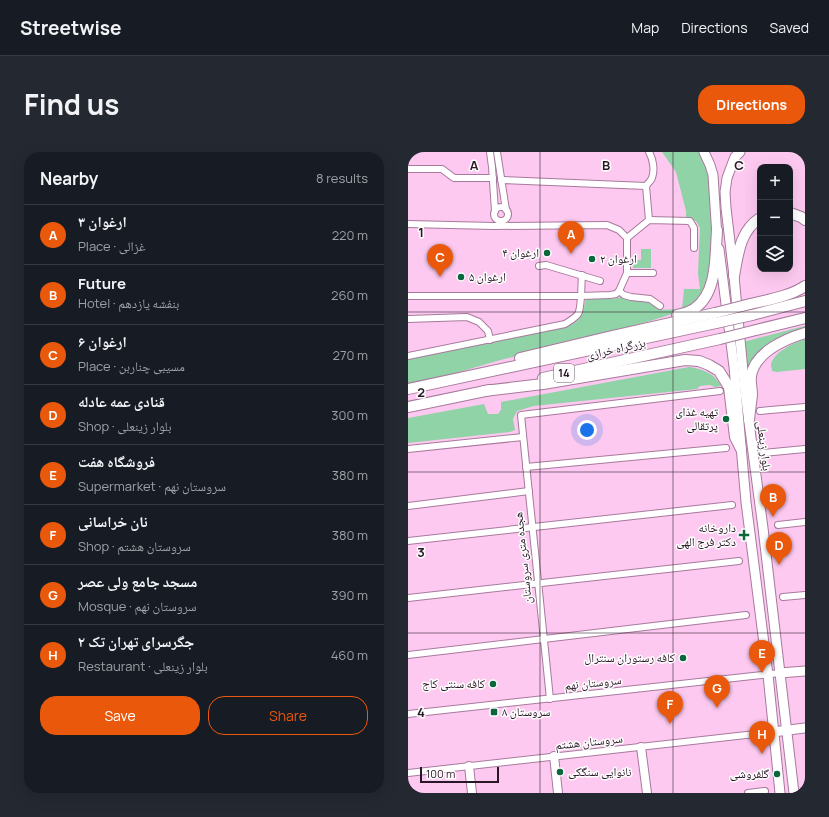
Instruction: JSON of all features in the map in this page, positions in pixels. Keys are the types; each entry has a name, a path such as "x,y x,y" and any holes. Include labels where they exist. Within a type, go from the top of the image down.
{"highway":[{"path":"793,214 805,220"},
{"path":"734,276 742,238 752,223 757,220"},
{"path":"612,336 654,321 686,313 699,305 708,293 713,278 717,230"},
{"path":"751,310 800,290 805,286"},
{"name":"بزرگراه خرازی","path":"408,389 751,310 805,301"},
{"path":"478,374 516,360 612,336 716,318"},
{"name":"بزرگراه خرازی","path":"408,407 720,339 805,318"},
{"path":"748,420 751,405 751,376 755,365 763,355 776,345 805,333"},
{"path":"484,391 543,384 685,360 699,360 720,371 728,387 735,437 741,449"}],"main road":[{"name":"بلوار زینعلی","path":"704,152 713,175 717,230 734,367 746,502 768,675 780,793"},
{"path":"709,152 710,165"},
{"name":"بلوار زینعلی","path":"736,154 729,172 725,192 726,208 748,420 788,730 794,793"},
{"path":"763,641 776,639"},
{"path":"780,673 805,671"},
{"path":"773,732 805,728"}],"street":[{"path":"490,152 493,178 494,215 497,226"},
{"path":"497,152 509,226"},
{"path":"649,152 654,169 652,179 646,186 649,220"},
{"path":"408,168 442,169 454,178 493,178"},
{"path":"501,180 646,186"},
{"path":"495,211 498,208 502,208 507,213"},
{"path":"496,219 502,221 506,219 507,213"},
{"path":"627,238 649,220 690,221 694,228 694,248"},
{"path":"408,224 497,226 607,225 619,230 627,238 627,273 619,291 616,294 581,296 408,296"},
{"path":"539,266 546,265 600,281"},
{"path":"627,273 653,273"},
{"path":"408,356 565,324 575,318 579,312 582,275"},
{"path":"619,291 624,295 631,297 650,298 660,306"},
{"path":"408,320 467,317 479,322 488,332 490,340"},
{"name":"هجده متری سروستان","path":"550,699 521,415 720,391"},
{"path":"760,411 805,407"},
{"path":"408,449 523,437"},
{"path":"526,467 726,448"},
{"path":"763,453 805,449"},
{"path":"408,506 529,491"},
{"path":"408,541 732,505"},
{"path":"778,525 805,522"},
{"path":"408,598 739,560"},
{"path":"783,597 805,595"},
{"path":"408,655 746,615"},
{"name":"سروستان نهم","path":"408,714 780,673"},
{"name":"سروستان هشتم","path":"408,773 773,732"},
{"path":"641,747 647,793"},
{"path":"554,756 558,793"},
{"path":"469,766 472,793"},
{"path":"748,793 765,791"}],"green space":[{"path":"662,152 700,152 710,178 712,246 710,277 703,293 682,309 684,289 700,289 698,273 700,228 696,221 686,218 686,211 676,172"},
{"path":"641,249 651,249 651,268 633,268 633,260 641,260"},
{"path":"621,297 647,301 660,310 681,310 647,322 408,385 408,359 564,327 573,324 581,317 586,299 613,299"},
{"path":"805,326 805,330 777,341 748,382 743,342"},
{"path":"805,339 805,369 777,372 772,371 771,365 773,360 780,352"},
{"path":"689,367 708,372 721,386 700,386 697,389 534,406 517,411 513,419 515,430 510,432 408,443 408,418 484,404 488,414 498,414 501,410 501,402"}],"place":[{"name":"ارغوان ۴","path":"547,253"},
{"name":"ارغوان ۳","path":"571,254"},
{"name":"ارغوان ۲","path":"592,259"},
{"name":"ارغوان ۶","path":"440,277"},
{"name":"ارغوان ۵","path":"461,277"},
{"name":"تهیه غذای پرتقالی","path":"726,419"},
{"name":"Future","path":"773,517"},
{"name":"داروخانه دکتر فرج الهی","path":"744,535"},
{"name":"قنادی عمه عادله","path":"779,565"},
{"name":"کافه رستوران سنترال","path":"683,658"},
{"name":"فروشگاه هفت","path":"762,673"},
{"name":"کافه سنتی کاج","path":"493,684"},
{"name":"مسجد جامع ولی عصر","path":"717,708"},
{"name":"سروستان ٨","path":"494,712"},
{"name":"نان خراسانی","path":"670,724"},
{"name":"جگرسرای تهران تک ۲","path":"762,754"},
{"name":"نانوایی سنگکی","path":"560,772"},
{"name":"گلفروشی","path":"777,774"}]}
